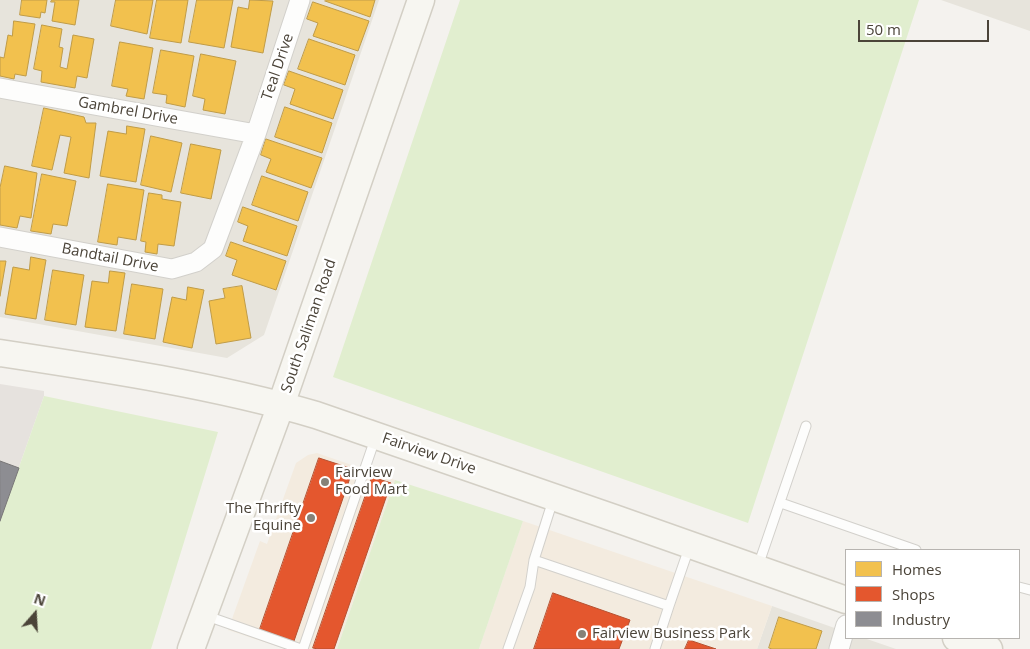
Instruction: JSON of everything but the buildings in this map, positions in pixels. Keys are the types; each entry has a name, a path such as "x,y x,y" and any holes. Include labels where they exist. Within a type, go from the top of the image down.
{"main road":[{"name":"South Saliman Road","path":"191,649 281,405 420,0"},
{"name":"Fairview Drive","path":"0,353 224,391 316,415 845,600"},
{"path":"959,639 989,649"}],"street":[{"name":"Teal Drive","path":"256,134 300,0"},
{"name":"Gambrel Drive","path":"0,88 256,134"},
{"name":"Bandtail Drive","path":"0,237 172,269 196,262 213,249 256,134"},
{"path":"839,649 845,628"}],"lane":[{"path":"758,569 806,426"},
{"path":"204,615 302,649 376,436"},
{"path":"508,649 530,587 534,560 554,497"},
{"path":"780,503 913,549"},
{"path":"654,649 690,545"},
{"path":"534,560 669,606"}],"shaded area":[{"path":"0,0 379,0 264,335 227,358 0,317"},
{"path":"941,0 1030,0 1030,31"},
{"path":"0,384 44,391 44,396 0,521"},
{"path":"317,453 395,480 337,649 285,649 228,630 260,541 267,544 296,463 308,455"},
{"path":"523,521 772,606 757,649 479,649"},
{"path":"772,606 845,632 845,639 867,639 896,649 757,649"}],"green space":[{"path":"460,0 919,0 748,523 333,377"},
{"path":"44,396 218,432 151,649 0,649 0,521"},
{"path":"395,480 523,521 479,649 337,649"}],"place":[{"name":"Fairview Food Mart","path":"325,482"},
{"name":"The Thrifty Equine","path":"311,518"},
{"name":"Fairview Business Park","path":"582,634"}]}
